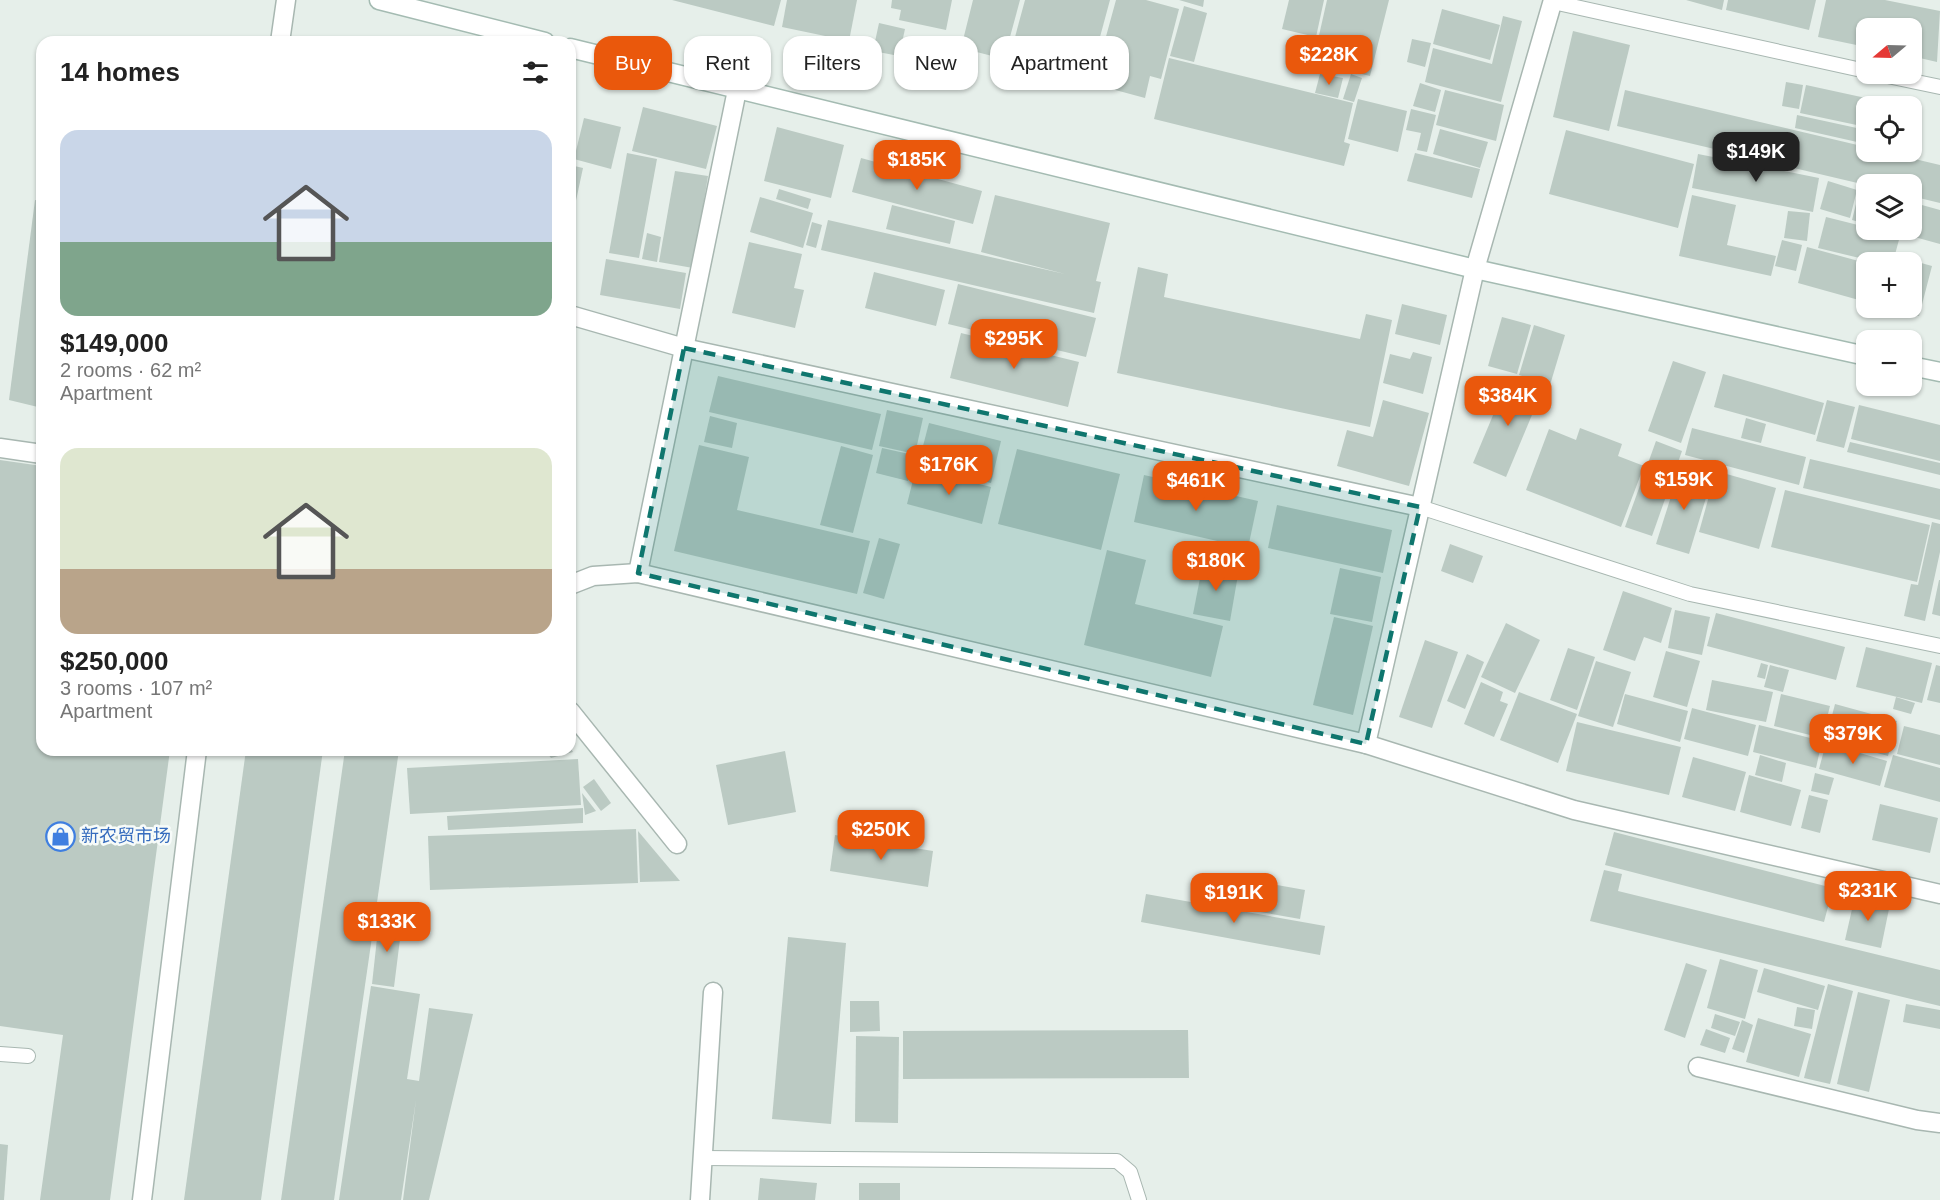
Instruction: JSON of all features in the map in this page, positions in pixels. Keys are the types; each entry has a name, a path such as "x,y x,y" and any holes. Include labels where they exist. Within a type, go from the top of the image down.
{"street":[{"path":"281,36 286,0"},
{"path":"379,0 521,36"},
{"path":"1366,744 1475,269 1550,1"},
{"path":"576,50 684,77"},
{"path":"638,573 737,90 1475,269 1856,354"},
{"path":"576,317 684,348 1420,507"},
{"path":"1922,368 1940,372"},
{"path":"0,448 36,453"},
{"path":"576,583 592,576 638,573 1366,744 1574,810 1940,894"},
{"path":"576,719 676,844"},
{"path":"142,1200 196,756"},
{"path":"700,1200 713,992"},
{"path":"1698,1067 1917,1120 1940,1123"}],"lane":[{"path":"1550,1 1856,69"},
{"path":"1922,83 1940,87"},
{"path":"1420,507 1690,594 1940,646"},
{"path":"0,1054 28,1056"},
{"path":"703,1158 1117,1161 1130,1172 1139,1200"}],"highlighted area":[{"path":"684,348 1420,507 1366,744 638,573"}],"building":[{"path":"672,0 781,0 774,26"},
{"path":"787,0 857,0 850,36 825,36 782,27"},
{"path":"892,0 952,0 946,30 899,20 901,10 891,8"},
{"path":"973,0 1020,0 1010,36 990,36 990,55 978,52 978,36 964,36"},
{"path":"1025,0 1110,0 1100,36 1015,36"},
{"path":"1116,0 1146,0 1179,9 1161,79 1150,76 1145,98 1115,90 1129,90 1129,36 1106,36"},
{"path":"1179,0 1204,0 1203,7"},
{"path":"1289,0 1324,0 1316,37 1282,29"},
{"path":"1327,0 1389,0 1370,76 1313,62"},
{"path":"1686,0 1724,0 1722,10"},
{"path":"1728,0 1816,0 1809,30 1726,10"},
{"path":"1826,0 1885,0 1940,11 1937,62 1922,59 1922,18 1856,18 1856,45 1818,37"},
{"path":"1184,6 1207,13 1194,62 1170,56"},
{"path":"1442,9 1500,25 1490,60 1433,44"},
{"path":"1503,16 1522,21 1501,102 1425,82 1433,48 1492,64"},
{"path":"879,23 905,29 903,36 894,36 894,55 882,53 882,36 876,36"},
{"path":"1573,31 1630,45 1609,131 1553,117"},
{"path":"1412,39 1431,43 1425,67 1407,62"},
{"path":"1169,58 1353,103 1344,142 1350,144 1344,166 1154,119"},
{"path":"1320,74 1343,78 1338,98 1315,93"},
{"path":"1351,74 1362,78 1354,102 1343,99"},
{"path":"1786,82 1803,85 1799,109 1782,106"},
{"path":"1420,83 1441,90 1435,112 1413,106"},
{"path":"1806,85 1857,96 1856,125 1800,113"},
{"path":"1445,90 1504,105 1496,141 1436,125"},
{"path":"1625,90 1856,145 1856,162 1922,161 1940,165 1940,203 1922,199 1922,174 1856,174 1856,183 1617,126"},
{"path":"1358,99 1407,111 1398,152 1348,139"},
{"path":"643,107 717,126 706,169 632,151"},
{"path":"1411,109 1436,115 1427,152 1417,150 1421,133 1406,130"},
{"path":"1797,115 1856,128 1856,142 1795,128"},
{"path":"584,118 621,127 611,169 576,160"},
{"path":"777,127 844,145 831,198 764,181"},
{"path":"1440,129 1488,142 1480,168 1433,154"},
{"path":"1566,130 1694,164 1678,228 1549,194"},
{"path":"627,153 657,159 639,258 609,253"},
{"path":"1415,153 1480,169 1472,198 1407,181"},
{"path":"1698,154 1819,178 1813,212 1692,188"},
{"path":"861,158 982,191 973,224 852,192"},
{"path":"576,166 583,168 576,201"},
{"path":"675,171 708,176 693,268 659,262"},
{"path":"1828,181 1856,190 1850,218 1820,209"},
{"path":"779,189 811,199 808,209 776,199"},
{"path":"995,195 1110,223 1096,281 1101,282 1094,313 821,250 828,220 1065,274 981,252"},
{"path":"1692,195 1736,205 1727,245 1776,256 1771,276 1679,256"},
{"path":"760,197 813,213 803,248 750,232"},
{"path":"35,200 36,407 9,400"},
{"path":"1856,204 1856,221 1852,220"},
{"path":"892,205 955,221 950,244 886,229"},
{"path":"1922,205 1940,210 1940,244 1922,239"},
{"path":"1788,211 1810,213 1807,241 1784,238"},
{"path":"1826,217 1856,224 1856,240 1899,240 1896,252 1856,252 1856,257 1818,248"},
{"path":"812,222 822,225 816,248 806,245"},
{"path":"647,233 661,237 657,262 642,259"},
{"path":"1782,240 1802,245 1796,271 1775,266"},
{"path":"749,242 802,254 794,288 804,290 795,328 732,313"},
{"path":"1807,247 1856,260 1856,299 1798,283"},
{"path":"606,259 686,273 680,309 600,295"},
{"path":"1922,263 1932,266 1922,304"},
{"path":"1138,267 1168,274 1164,297 1360,339 1366,314 1392,320 1370,427 1117,373"},
{"path":"874,272 945,290 936,326 865,308"},
{"path":"958,284 1096,318 1086,357 948,324"},
{"path":"1402,304 1447,315 1440,345 1395,334"},
{"path":"1502,317 1531,325 1517,374 1488,366"},
{"path":"1534,325 1565,335 1550,385 1519,375"},
{"path":"961,333 1079,362 1068,407 950,378"},
{"path":"1413,352 1432,357 1423,394 1383,383 1390,354 1410,359"},
{"path":"1673,361 1706,372 1681,443 1648,431"},
{"path":"1723,374 1824,403 1815,435 1714,407"},
{"path":"718,376 881,414 872,450 709,412"},
{"path":"1509,377 1542,391 1506,477 1473,463"},
{"path":"1383,400 1429,413 1409,486 1337,466 1347,430 1373,437"},
{"path":"1827,400 1855,407 1844,448 1816,441"},
{"path":"1859,405 1940,425 1940,461 1851,439"},
{"path":"887,410 923,418 915,454 879,446"},
{"path":"710,416 737,423 732,448 704,442"},
{"path":"1746,418 1766,424 1761,443 1741,438"},
{"path":"929,423 1001,441 991,483 918,465"},
{"path":"1580,428 1622,444 1618,456 1644,466 1621,527 1526,490 1549,429 1576,440"},
{"path":"1692,428 1806,457 1799,485 1685,455"},
{"path":"1656,441 1682,451 1652,536 1625,527"},
{"path":"1850,442 1940,463 1940,475 1847,452"},
{"path":"699,445 749,457 737,510 870,541 857,594 674,551"},
{"path":"841,446 873,455 853,533 820,525"},
{"path":"882,448 914,455 908,481 876,473"},
{"path":"1017,449 1120,474 1101,550 998,524"},
{"path":"1810,459 1940,489 1940,520 1803,488"},
{"path":"0,460 36,465 36,756 169,756 110,1200 40,1200 63,1035 0,1026"},
{"path":"916,468 991,487 982,524 907,504"},
{"path":"1680,468 1712,478 1689,554 1656,544"},
{"path":"1716,471 1776,488 1759,549 1699,532"},
{"path":"1144,475 1258,501 1248,548 1134,522"},
{"path":"1785,490 1930,525 1917,582 1771,547"},
{"path":"1277,505 1392,530 1383,573 1268,548"},
{"path":"1932,522 1940,524 1940,552 1925,621 1904,616 1911,584 1918,585"},
{"path":"879,538 900,544 884,599 863,593"},
{"path":"1450,544 1483,556 1473,583 1441,571"},
{"path":"1107,550 1146,560 1135,604 1223,626 1211,677 1084,645"},
{"path":"1203,563 1239,569 1230,621 1193,614"},
{"path":"1340,568 1381,577 1372,622 1330,614"},
{"path":"1940,580 1940,616 1932,614"},
{"path":"1623,591 1672,608 1661,643 1644,637 1635,661 1603,650"},
{"path":"1675,610 1710,617 1702,655 1668,648"},
{"path":"1716,613 1845,647 1836,680 1707,646"},
{"path":"1334,617 1373,626 1353,715 1313,705"},
{"path":"1506,623 1540,640 1515,693 1481,677"},
{"path":"1425,640 1458,652 1432,728 1399,717"},
{"path":"1866,647 1932,663 1922,703 1856,687"},
{"path":"1568,648 1595,657 1577,710 1550,700"},
{"path":"1666,651 1700,661 1687,707 1653,697"},
{"path":"1467,654 1484,662 1465,709 1447,701"},
{"path":"1596,661 1631,672 1613,727 1578,716"},
{"path":"1761,663 1768,665 1765,679 1757,677"},
{"path":"1770,665 1789,670 1783,692 1764,687"},
{"path":"1936,665 1940,666 1940,703 1927,700"},
{"path":"1712,680 1773,692 1766,722 1706,710"},
{"path":"1481,682 1503,692 1500,701 1508,704 1494,737 1464,724"},
{"path":"1519,692 1577,714 1558,763 1500,740"},
{"path":"1625,694 1688,711 1680,742 1617,724"},
{"path":"1781,694 1830,706 1822,738 1774,726"},
{"path":"1896,697 1915,703 1911,714 1893,709"},
{"path":"1835,704 1897,721 1888,756 1826,739"},
{"path":"1692,708 1756,725 1748,756 1684,739"},
{"path":"1577,722 1681,747 1669,795 1566,771"},
{"path":"1759,725 1822,741 1816,768 1753,752"},
{"path":"1904,726 1940,735 1940,765 1897,754"},
{"path":"1826,743 1887,761 1880,786 1819,769"},
{"path":"785,751 796,812 728,825 716,765"},
{"path":"1760,755 1786,763 1782,782 1755,775"},
{"path":"1893,755 1940,768 1940,802 1884,787"},
{"path":"245,756 322,756 261,1200 184,1200"},
{"path":"344,756 398,756 334,1200 281,1200"},
{"path":"1693,757 1746,772 1735,811 1682,797"},
{"path":"578,759 581,805 410,814 407,768"},
{"path":"1815,773 1834,778 1829,795 1811,791"},
{"path":"1749,775 1801,790 1791,826 1740,812"},
{"path":"594,779 611,803 601,811 583,787"},
{"path":"582,793 596,811 585,815"},
{"path":"1809,795 1828,800 1820,833 1801,828"},
{"path":"1880,804 1938,818 1930,853 1872,840"},
{"path":"583,808 583,823 448,830 447,816"},
{"path":"636,829 638,883 430,890 428,836"},
{"path":"638,831 680,881 640,882"},
{"path":"1614,832 1833,888 1824,922 1605,865"},
{"path":"835,835 933,851 928,887 830,871"},
{"path":"1604,870 1622,874 1618,891 1940,970 1940,1006 1590,921"},
{"path":"1216,874 1305,890 1300,919 1210,903"},
{"path":"1146,894 1325,926 1320,955 1141,922"},
{"path":"1855,896 1890,904 1881,948 1845,940"},
{"path":"379,920 402,923 394,987 372,984"},
{"path":"788,937 846,943 831,1124 772,1119"},
{"path":"1720,959 1758,970 1745,1019 1707,1008"},
{"path":"1686,963 1707,970 1685,1038 1664,1030"},
{"path":"1764,968 1825,986 1818,1010 1757,992"},
{"path":"1828,984 1853,991 1830,1084 1804,1078"},
{"path":"371,986 420,994 407,1079 419,1081 429,1008 473,1014 429,1200 403,1200 416,1100 401,1200 339,1200"},
{"path":"1858,992 1890,1000 1869,1092 1837,1084"},
{"path":"850,1001 879,1001 880,1031 850,1032"},
{"path":"1906,1004 1940,1010 1940,1029 1903,1022"},
{"path":"1797,1007 1815,1010 1812,1029 1794,1026"},
{"path":"1715,1014 1740,1022 1735,1036 1711,1028"},
{"path":"1758,1018 1811,1034 1799,1077 1746,1062"},
{"path":"1742,1020 1753,1025 1744,1053 1732,1049"},
{"path":"1706,1029 1730,1038 1725,1053 1700,1045"},
{"path":"1188,1030 1189,1078 903,1079 903,1031"},
{"path":"856,1036 899,1037 898,1123 855,1122"},
{"path":"0,1144 8,1145 4,1200 0,1200"},
{"path":"760,1178 817,1183 815,1200 758,1200"},
{"path":"859,1183 900,1183 900,1200 859,1200"}],"place":[{"name":"新农贸市场","path":"60,836"}]}
